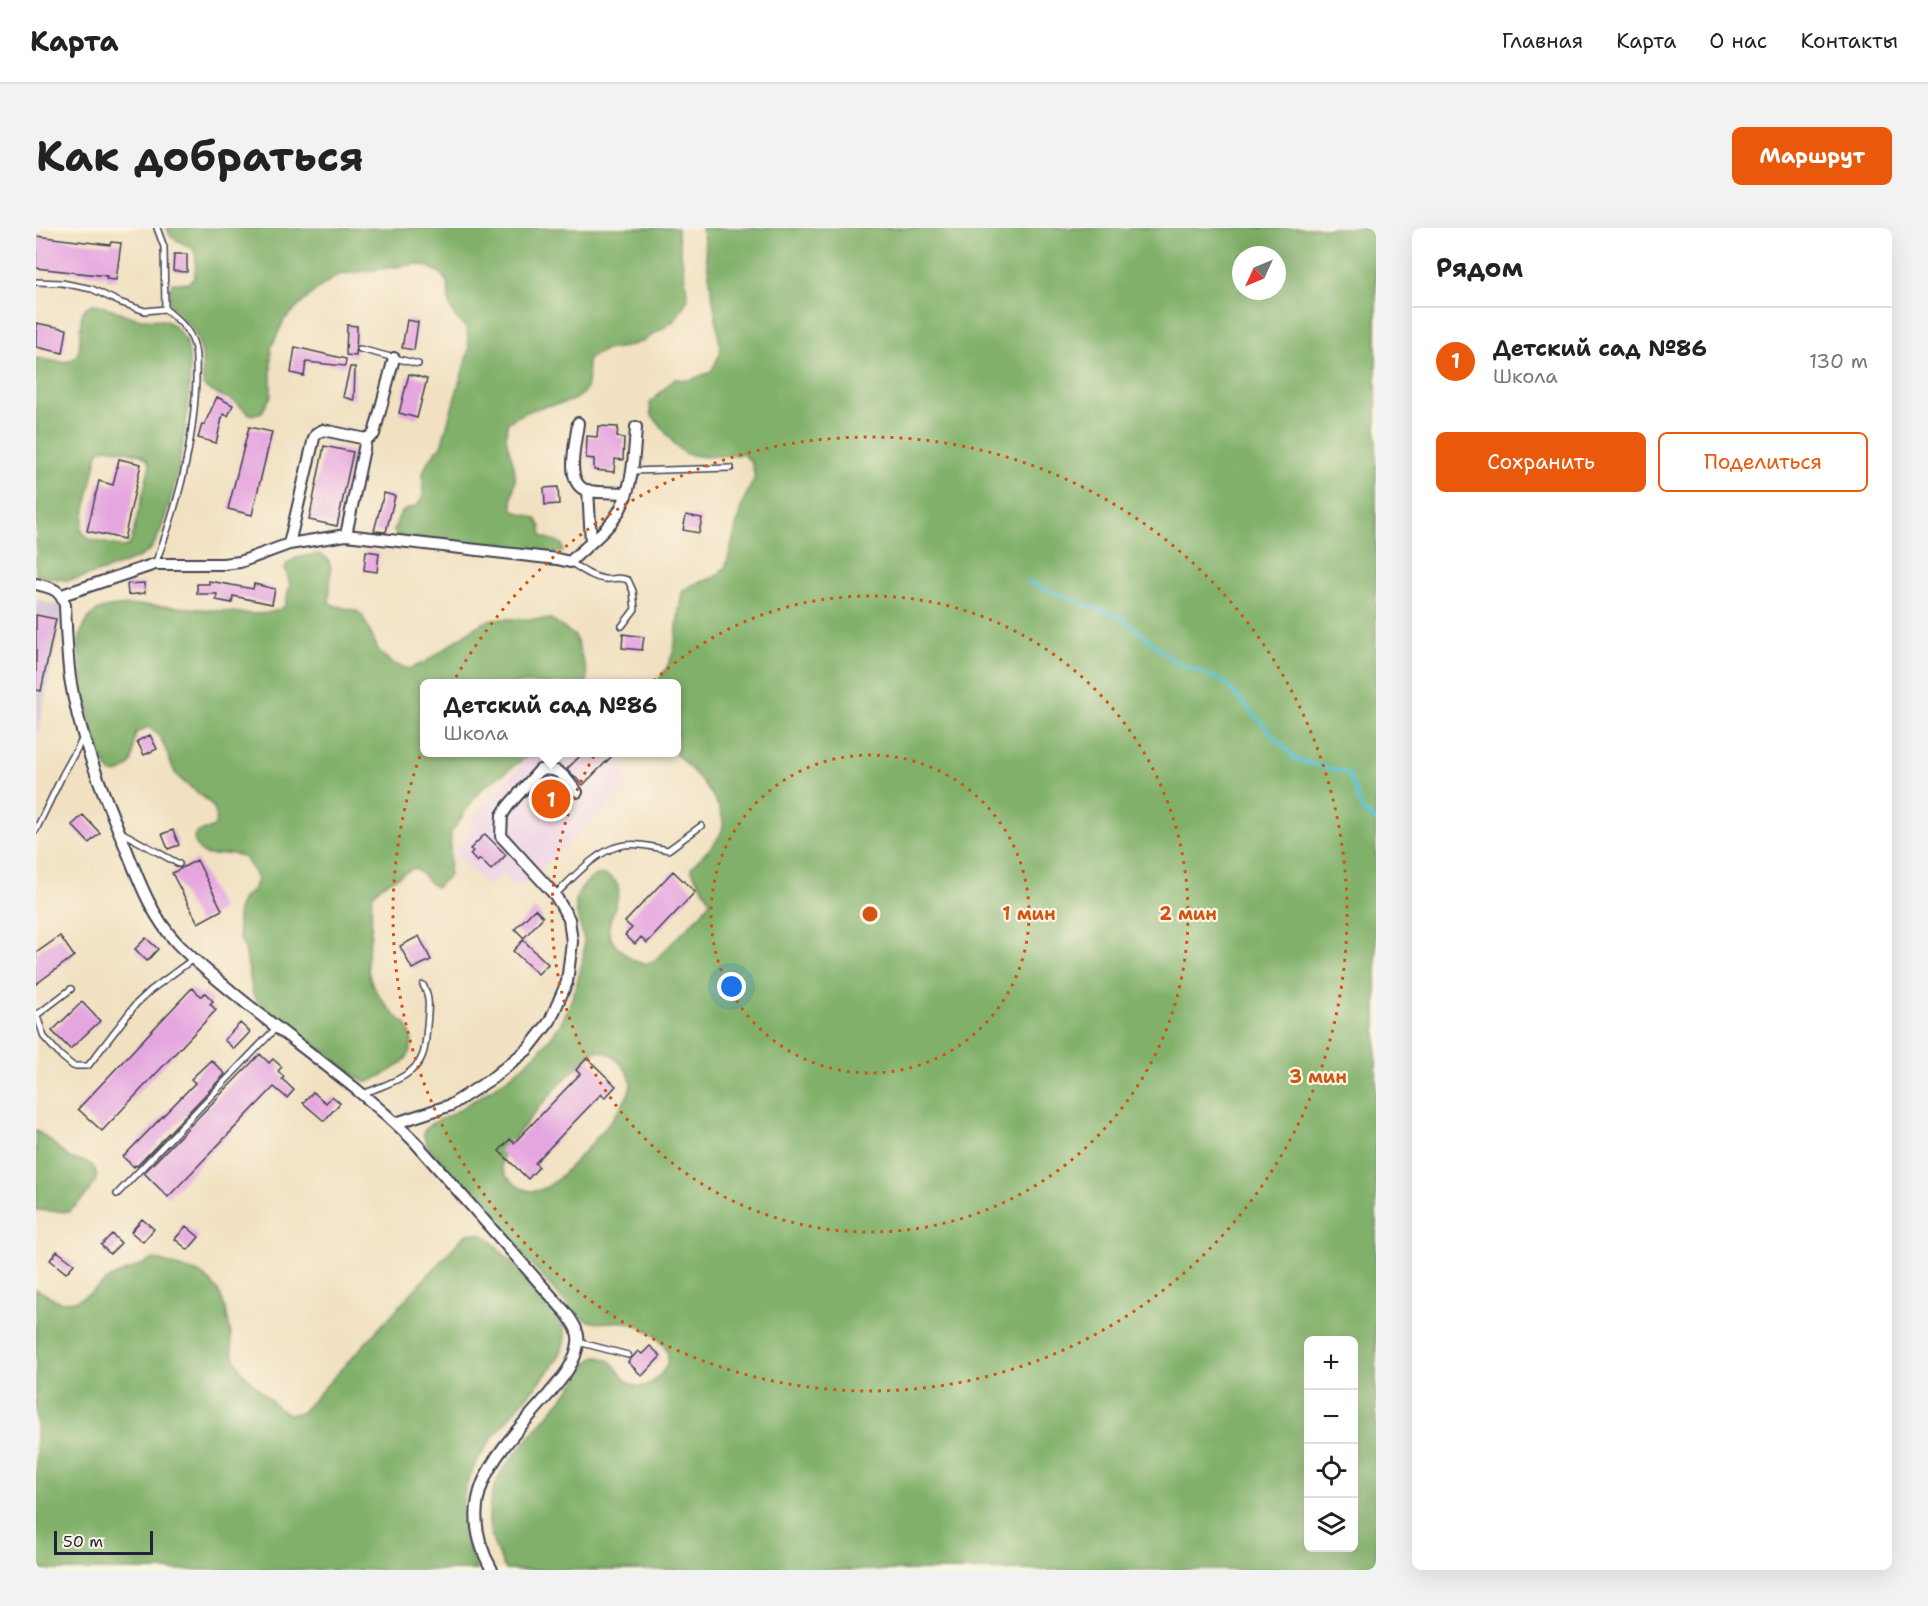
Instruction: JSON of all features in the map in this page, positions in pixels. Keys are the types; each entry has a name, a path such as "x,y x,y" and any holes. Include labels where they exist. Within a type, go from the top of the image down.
{"street":[{"path":"289,544 314,438 317,433 324,430 366,439 374,434 394,358"},
{"path":"578,423 572,475 576,483 588,490 627,493"},
{"path":"62,595 155,564 240,562 289,544 346,536 570,562 614,519 627,493 632,471 636,428"},
{"path":"346,536 366,439"},
{"path":"588,490 591,542"},
{"path":"36,584 56,590 62,595 65,605 70,678 84,737 119,832 156,917 193,959 276,1028 363,1094 396,1123 567,1314 576,1329 579,1342 562,1379 492,1463 481,1485 477,1498 479,1544 492,1570"},
{"path":"396,1123 451,1105 491,1079 528,1049 550,1021 567,982 572,942 569,919 555,895 501,836 502,815 540,770 552,768 557,770 577,792"}],"lane":[{"path":"158,228 164,247 165,309"},
{"path":"36,282 62,283 92,289 145,311 165,309 190,335 196,355 195,400 186,462 165,539 155,564"},
{"path":"360,349 418,364"},
{"path":"632,471 731,468"},
{"path":"570,562 593,576 607,579 618,576 628,580 633,591 635,609 622,626"},
{"path":"36,830 84,737"},
{"path":"555,895 591,861 618,846 668,849 701,826"},
{"path":"119,832 179,864"},
{"path":"71,989 37,1014 44,1037 60,1055 73,1066 88,1066 136,1004 193,959"},
{"path":"363,1094 406,1075 417,1066 423,1055 429,1006 427,992 423,985"},
{"path":"117,1194 276,1028"},
{"path":"579,1342 628,1354"}],"shaded area":[{"path":"36,599 63,607 36,741"},
{"path":"525,757 624,757 618,763 628,782 598,816 521,887 515,886 502,873 489,887 453,852 469,835 475,816"}],"green space":[{"path":"167,228 677,228 688,299 674,321 643,341 605,350 589,358 585,390 575,399 534,409 508,422 506,436 515,473 512,502 514,511 536,518 541,527 542,536 562,544 563,552 552,553 404,537 396,535 394,531 397,520 403,511 417,506 423,497 423,473 428,461 441,446 469,349 467,329 453,314 449,302 448,284 441,273 416,264 338,275 316,290 284,320 271,348 271,396 262,412 252,415 235,402 210,391 203,385 202,353 195,332 170,304 170,289 173,283 188,283 195,277 196,255 192,248 171,237"},
{"path":"702,228 1376,228 1376,1570 506,1570 494,1545 489,1520 491,1496 502,1470 570,1389 588,1362 597,1356 608,1360 627,1382 638,1387 654,1381 663,1371 668,1354 659,1339 643,1328 626,1322 590,1321 570,1308 429,1148 423,1134 432,1123 455,1112 511,1076 536,1054 557,1029 567,1011 579,975 584,942 576,912 576,902 580,891 591,878 602,875 615,881 618,894 609,933 612,941 622,951 641,963 654,961 710,902 691,868 721,833 723,823 721,812 708,790 679,757 681,757 681,679 659,679 665,672 674,649 683,590 715,577 726,566 742,504 755,477 751,462 743,454 705,457 686,454 676,446 651,414 650,403 674,379 690,380 711,372 721,352","holes":["601,1051 615,1058 630,1077 629,1092 623,1104 604,1130 557,1179 537,1191 516,1185 503,1170 502,1159 506,1150 545,1100 589,1056"]},
{"path":"94,304 136,318 170,323 184,338 189,355 190,381 182,447 175,481 167,512 158,536 149,551 135,559 97,573 75,579 60,580 36,575 36,358 62,362 76,357 79,350 82,314 86,307","holes":["108,448 139,454 148,460 150,465 131,542 128,546 122,547 89,539 81,529 98,453"]},
{"path":"319,554 328,559 331,569 329,602 357,611 362,615 379,651 391,663 409,669 424,663 477,626 492,619 551,619 575,636 587,673 587,679 420,679 420,757 526,757 479,791 451,833 449,876 436,887 413,868 381,886 372,896 371,933 367,959 369,975 384,1003 407,1026 411,1037 411,1047 409,1055 396,1068 369,1082 364,1082 258,1002 253,994 238,925 238,910 243,898 254,888 257,879 251,867 244,858 237,855 208,855 197,848 194,838 196,833 214,827 215,810 204,797 176,774 162,741 154,731 148,727 136,733 131,762 115,774 110,772 91,723 81,671 80,637 88,619 99,610 141,605 247,613 271,612 285,606 290,584 285,567 300,557"},
{"path":"36,1131 70,1158 86,1162 94,1169 95,1182 91,1189 69,1212 36,1210"},
{"path":"471,1233 489,1238 559,1316 565,1335 564,1345 553,1365 485,1448 470,1476 463,1499 463,1509 467,1542 477,1570 36,1570 36,1289 60,1302 75,1301 110,1278 154,1259 199,1273 212,1283 220,1294 226,1310 232,1352 242,1372 278,1408 288,1414 301,1413 464,1236"}],"building":[{"path":"36,236 110,245 111,242 121,243 116,280 106,279 107,276 36,268"},
{"path":"174,254 187,254 187,272 173,271"},
{"path":"407,320 418,322 414,350 402,348"},
{"path":"36,323 67,329 63,353 36,347"},
{"path":"347,325 357,326 356,356 346,355"},
{"path":"295,347 346,359 345,366 306,362 304,376 291,373"},
{"path":"350,367 355,367 354,400 343,397"},
{"path":"409,374 427,379 417,418 399,413"},
{"path":"217,397 233,405 228,416 223,414 216,443 198,438 202,424 204,425"},
{"path":"598,426 618,427 617,437 624,438 623,460 615,459 614,472 594,470 594,459 586,458 587,436 597,437"},
{"path":"249,427 272,432 252,515 228,509"},
{"path":"324,446 353,452 337,526 309,520"},
{"path":"119,459 141,464 124,539 87,531 99,481 113,485"},
{"path":"558,487 559,504 545,505 544,488"},
{"path":"384,493 395,496 386,532 374,531"},
{"path":"686,515 702,518 699,533 683,530"},
{"path":"366,551 379,553 377,572 364,570"},
{"path":"209,581 253,589 254,584 275,589 272,604 233,596 232,603 216,600 217,594 197,594 197,584 209,584"},
{"path":"144,583 145,593 128,595 127,584"},
{"path":"36,615 56,619 41,691 36,690"},
{"path":"623,634 644,637 642,650 622,648"},
{"path":"150,735 157,749 144,755 137,741"},
{"path":"579,757 611,757 583,785 567,769"},
{"path":"83,815 100,833 89,843 72,825"},
{"path":"173,830 179,845 168,849 162,834"},
{"path":"485,834 506,855 491,870 480,859 477,862 470,854 473,851 470,849"},
{"path":"197,860 222,910 198,923 172,873"},
{"path":"673,871 695,892 647,943 641,937 635,944 625,935 632,928 625,922"},
{"path":"535,909 543,917 524,938 515,929"},
{"path":"60,936 74,956 36,984 36,953"},
{"path":"419,936 431,960 412,969 400,946"},
{"path":"146,938 158,949 147,961 135,949"},
{"path":"523,940 548,964 538,974 513,951"},
{"path":"192,988 201,996 205,993 213,1001 210,1004 216,1010 102,1131 78,1109"},
{"path":"82,1002 100,1021 70,1049 52,1031"},
{"path":"240,1023 250,1032 234,1049 224,1040"},
{"path":"260,1054 269,1063 273,1059 282,1067 278,1071 284,1077 282,1079 294,1090 287,1098 274,1087 168,1197 144,1173"},
{"path":"587,1058 616,1086 605,1098 601,1094 535,1163 539,1167 528,1179 499,1151 510,1139 514,1143 580,1074 576,1070"},
{"path":"211,1060 225,1074 134,1167 123,1157 195,1083 191,1079"},
{"path":"313,1092 326,1103 332,1096 340,1103 324,1121 303,1103"},
{"path":"142,1219 154,1229 143,1242 131,1232"},
{"path":"186,1226 199,1237 188,1250 175,1239"},
{"path":"112,1234 121,1243 110,1254 101,1245"},
{"path":"57,1251 74,1264 66,1273 50,1260"},
{"path":"650,1346 661,1356 642,1376 628,1362 638,1351 642,1354"}],"waterway":[{"path":"1028,582 1122,617 1174,661 1223,681 1296,760 1348,773 1362,810 1376,821"}],"place":[{"name":"Детский сад №86","path":"551,799"}]}
